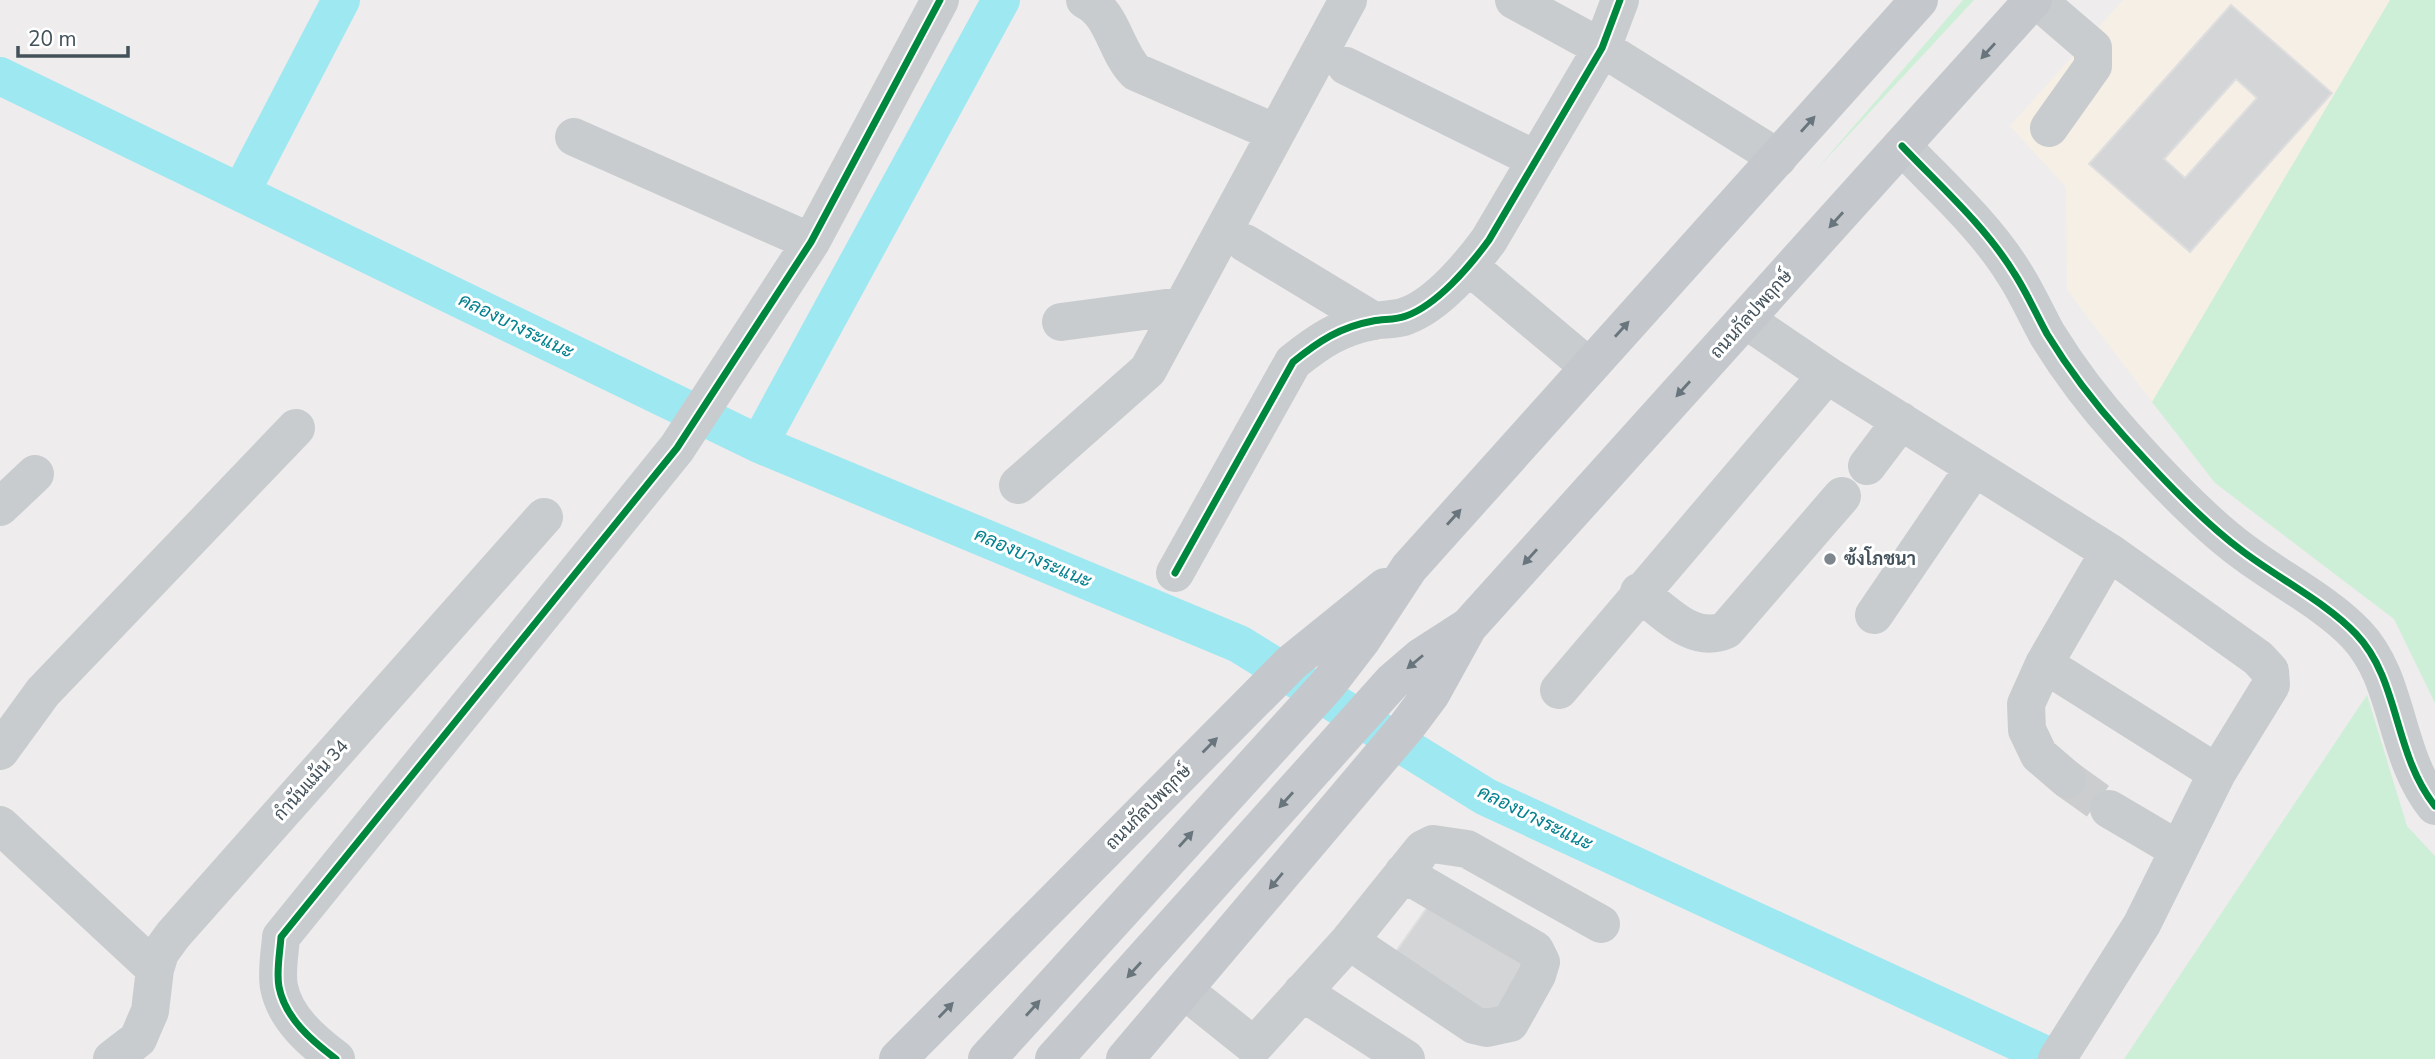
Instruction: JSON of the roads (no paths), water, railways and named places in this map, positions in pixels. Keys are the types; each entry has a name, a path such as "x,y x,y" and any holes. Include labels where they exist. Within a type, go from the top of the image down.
{"main road":[{"name":"ถนนกัลปพฤกษ์","path":"988,1059 1328,684 1361,641 1409,568 1919,0"},
{"name":"ถนนกัลปพฤกษ์","path":"1125,1059 1407,726 1436,686 1468,626 2035,0"},
{"name":"ถนนกัลปพฤกษ์","path":"898,1059 1291,663 1322,635 1409,568"},
{"name":"ถนนกัลปพฤกษ์","path":"1054,1059 1370,705 1420,657 1468,626"}],"street":[{"path":"336,1059 312,1041 287,1011 278,986 281,937 677,448 811,243 940,0"},
{"path":"1085,0 1098,6 1128,64 1136,72 1276,133"},
{"path":"1018,485 1148,370 1348,0"},
{"path":"1514,0 1602,48 1777,158"},
{"path":"1175,573 1293,362 1333,332 1374,321 1405,317 1423,306 1469,267 1489,240 1602,48 1620,0"},
{"path":"2035,0 2093,48 2093,66 2049,128"},
{"path":"1346,66 1535,159"},
{"path":"574,137 811,243"},
{"path":"1902,146 1973,221 2014,272 2048,335 2083,387 2154,469 2239,549 2356,633 2376,660 2392,702 2401,743 2422,789 2435,806"},
{"path":"1245,243 1374,321"},
{"path":"1469,267 1588,367"},
{"path":"1061,322 1181,306"},
{"path":"1746,320 1827,375 2109,552 2258,658 2270,671 2271,685 2217,773 2142,924 2066,1044"},
{"path":"1559,690 1639,592 1827,375"},
{"path":"1867,466 1901,421"},
{"path":"0,751 43,692 296,428"},
{"path":"1874,615 1974,468"},
{"path":"0,507 35,474"},
{"path":"1639,592 1700,635 1714,635 1726,630 1842,496"},
{"name":"กำนันแม้น 34","path":"112,1059 138,1040 150,1011 155,969 160,953 173,935 544,517"},
{"path":"2067,779 2039,755 2027,730 2026,704 2044,664 2109,552"},
{"path":"2044,664 2217,773"},
{"path":"2109,809 2177,849"},
{"path":"0,825 155,969"},
{"path":"1184,990 1249,1053 1349,941 1423,849 1433,844 1466,849 1601,925"},
{"path":"1349,941 1474,1025 1501,1027 1510,1023 1537,975 1541,962 1535,950 1403,873"},
{"path":"1301,992 1406,1059"}],"waterway":[{"path":"241,192 341,0"},
{"path":"759,444 1001,0"},
{"name":"คลองบางระแนะ","path":"0,76 759,444 1239,644 1486,797 2055,1059"}],"tunnel":[{"path":"2067,779 2109,809"}],"place":[{"name":"ซ้งโภชนา","path":"1830,559"}]}
